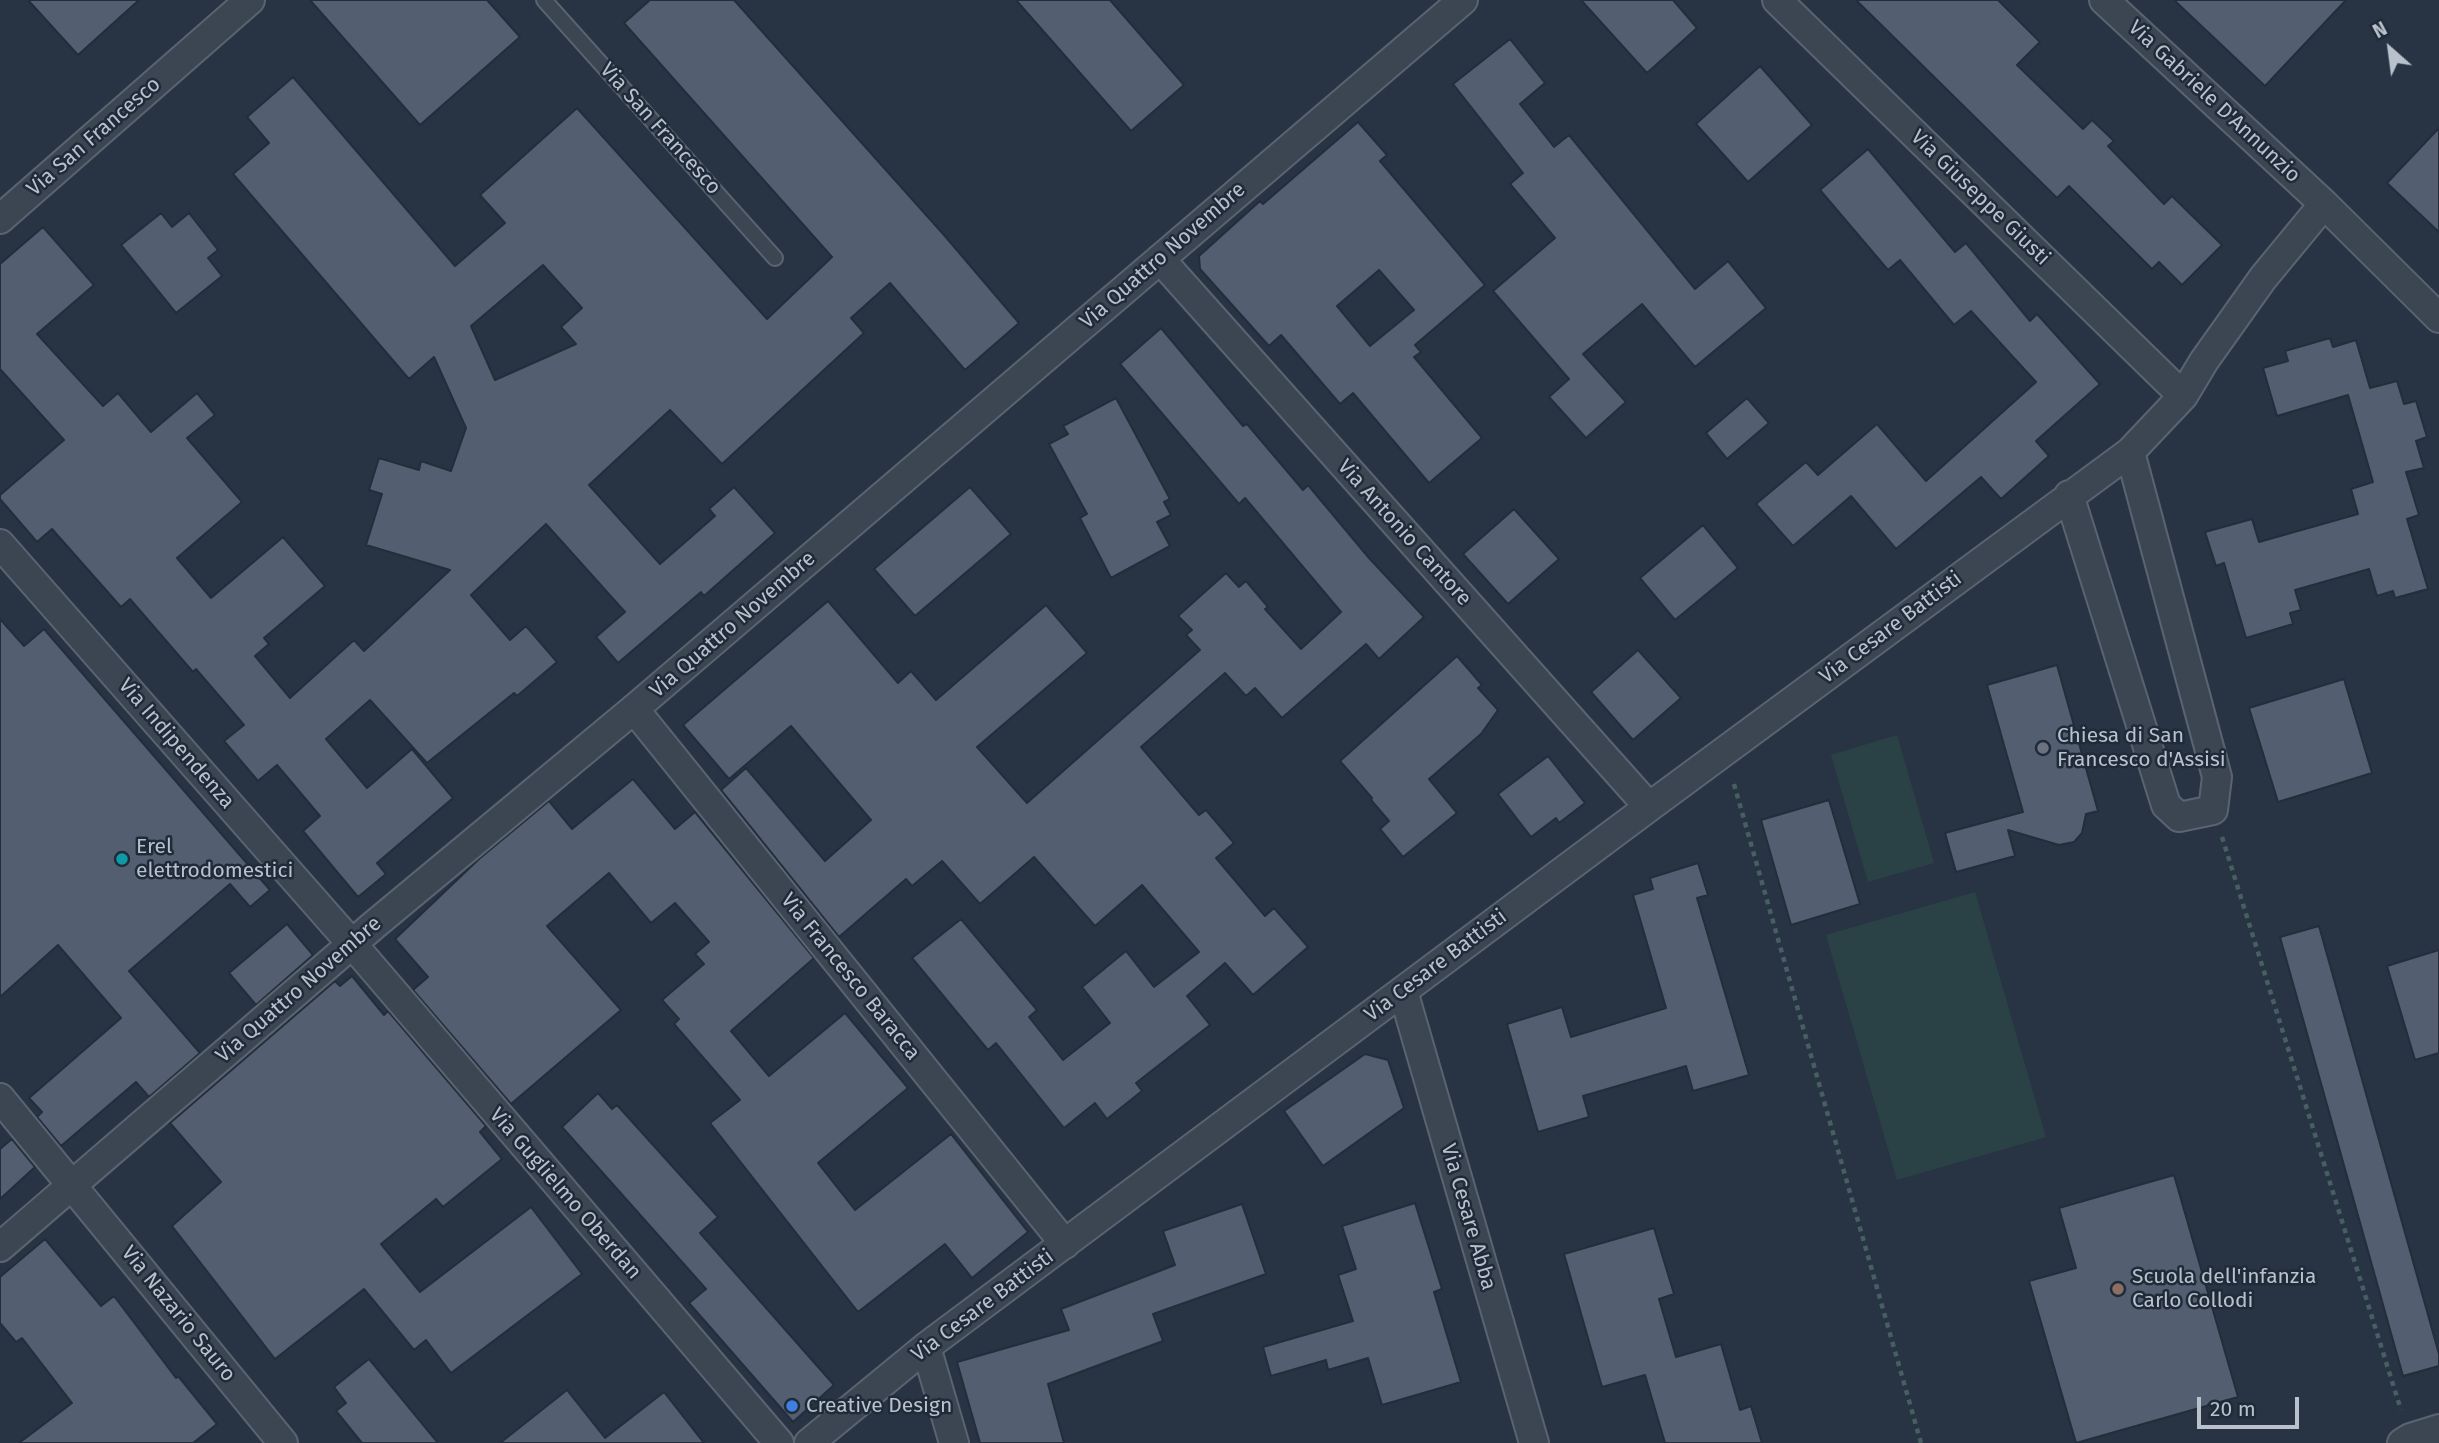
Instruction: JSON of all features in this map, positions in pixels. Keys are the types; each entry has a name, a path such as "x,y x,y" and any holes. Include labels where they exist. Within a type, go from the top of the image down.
{"street":[{"name":"Via San Francesco","path":"0,219 250,0"},
{"name":"Via Quattro Novembre","path":"0,1247 352,944 634,709 1463,0"},
{"name":"Via Giuseppe Giusti","path":"1777,0 2183,396"},
{"name":"Via Gabriele D'Annunzio","path":"2104,0 2324,204 2439,318"},
{"name":"Via Cesare Battisti","path":"809,1443 926,1347 2130,452 2183,396 2263,278 2324,204"},
{"name":"Via Antonio Cantore","path":"1160,259 1649,807"},
{"path":"2069,495 2166,805 2179,817 2213,810 2217,777 2130,452"},
{"name":"Via Indipendenza","path":"0,544 352,944"},
{"name":"Via Francesco Baracca","path":"634,709 1065,1244"},
{"name":"Via Guglielmo Oberdan","path":"352,944 779,1443"},
{"name":"Via Cesare Abba","path":"1403,990 1534,1443"},
{"name":"Via Nazario Sauro","path":"0,1098 284,1443"},
{"path":"926,1347 954,1443"},
{"path":"2406,1440 2439,1429"}],"lane":[{"name":"Via San Francesco","path":"544,0 775,258"}],"path":[{"path":"1725,752 1921,1443"},
{"path":"2213,810 2406,1440"}],"green space":[{"path":"1897,735 1934,863 1868,882 1831,755"},
{"path":"1975,892 2046,1137 1897,1180 1826,935"}],"building":[{"path":"28,0 139,0 78,55"},
{"path":"310,0 487,0 520,37 420,125"},
{"path":"650,0 734,0 1019,323 965,370 890,283 851,318 864,333 722,464 670,410 589,485 660,564 715,516 709,509 734,487 775,533 704,596 701,592 618,663 596,637 625,612 546,524 471,595 510,640 526,626 557,662 517,696 514,693 427,763 370,700 326,739 367,788 412,749 453,798 377,863 386,874 358,897 303,831 320,816 277,765 258,781 224,741 244,725 196,669 193,672 130,599 121,607 52,529 37,542 0,499 0,495 64,440 0,369 0,264 43,227 94,285 37,334 103,406 118,393 151,432 197,393 215,415 187,438 242,502 177,558 211,598 283,537 325,586 264,638 269,644 255,656 290,698 354,640 364,651 450,570 366,545 382,494 369,490 379,458 419,470 421,461 451,471 466,428 434,357 409,379 233,174 269,143 247,117 293,77 455,266 505,223 480,195 577,108 767,319 832,257 624,23","holes":["543,265 582,308 561,327 576,344 495,380 471,326"]},
{"path":"1016,0 1110,0 1184,85 1131,131"},
{"path":"1581,0 1673,0 1697,28 1647,73"},
{"path":"1856,0 1998,0 2040,42 2017,65 2083,129 2092,120 2114,141 2108,146 2164,204 2172,196 2222,245 2182,285 2159,262 2152,269 2069,186 2057,198"},
{"path":"2174,0 2346,0 2265,86"},
{"path":"1510,39 1545,83 1520,104 1554,147 1569,135 1695,289 1728,261 1766,308 1695,367 1642,304 1583,354 1626,402 1586,438 1549,397 1569,379 1493,291 1555,238 1510,184 1523,173 1453,84"},
{"path":"1760,66 1812,125 1748,182 1696,124"},
{"path":"1358,122 1387,155 1380,161 1485,285 1415,345 1421,352 1414,357 1482,438 1429,483 1353,393 1340,404 1281,335 1269,346 1200,269 1199,256 1260,201 1263,204","holes":["1379,270 1414,310 1370,346 1337,306"]},
{"path":"2439,128 2439,232 2387,183"},
{"path":"1868,149 1955,252 1966,243 2030,321 2037,314 2100,384 2036,441 2049,456 2001,499 1981,477 1896,549 1851,496 1793,546 1756,504 1806,462 1818,475 1877,424 1926,481 2036,382 1971,311 1954,325 1900,260 1888,270 1820,190"},
{"path":"161,213 172,227 189,213 218,250 208,258 222,276 176,313 121,245"},
{"path":"1161,328 1243,426 1247,424 1303,490 1308,485 1369,558 1424,617 1379,659 1366,644 1282,718 1255,688 1246,696 1225,673 1141,747 1199,815 1206,810 1234,843 1216,858 1265,916 1274,908 1308,947 1253,995 1225,963 1187,996 1210,1025 1136,1083 1142,1091 1107,1119 1095,1103 1064,1128 996,1043 988,1050 912,958 961,919 1037,1010 1029,1017 1063,1060 1110,1023 1082,987 1126,951 1154,987 1199,952 1142,885 1095,926 1034,857 980,904 942,861 912,886 906,879 839,937 721,790 746,768 825,861 871,820 791,726 729,779 683,725 828,601 898,683 911,671 936,700 1046,605 1087,653 977,747 1027,803 1200,650 1186,635 1192,630 1178,616 1226,573 1239,587 1246,581 1268,607 1265,609 1301,649 1341,612 1245,498 1239,504 1120,364"},
{"path":"2330,338 2333,347 2356,340 2370,388 2397,381 2404,404 2416,401 2427,437 2416,441 2424,468 2406,472 2419,515 2407,519 2428,589 2395,598 2393,591 2377,596 2369,569 2295,590 2301,610 2290,613 2293,624 2246,638 2224,563 2216,566 2205,532 2252,519 2259,542 2358,514 2351,489 2373,482 2348,395 2277,416 2263,368 2288,361 2285,351"},
{"path":"1116,398 1170,499 1164,502 1171,515 1157,522 1170,546 1111,578 1080,518 1087,514 1049,444 1068,434 1063,426"},
{"path":"1747,398 1769,423 1727,459 1706,433"},
{"path":"970,487 1011,534 915,616 874,569"},
{"path":"1514,509 1559,559 1508,604 1463,554"},
{"path":"1703,525 1738,568 1675,620 1640,578"},
{"path":"0,619 24,646 44,629 270,890 250,907 230,884 129,971 200,1053 149,1097 136,1082 61,1146 37,1117 42,1112 29,1098 121,1018 58,945 0,997"},
{"path":"1638,650 1681,698 1633,740 1591,692"},
{"path":"1457,656 1482,685 1478,688 1498,710 1481,734 1429,779 1457,813 1403,857 1380,829 1389,821 1340,761"},
{"name":"Chiesa di San Francesco d'Assisi","path":"2057,665 2098,811 2086,814 2082,833 2074,842 2059,845 2008,830 2015,856 1956,872 1945,833 2023,812 1987,685"},
{"path":"2344,679 2372,773 2278,802 2249,708"},
{"path":"1548,756 1585,803 1559,823 1556,818 1531,837 1498,794"},
{"path":"633,779 675,829 695,812 814,958 731,1031 769,1076 845,1013 908,1088 818,1163 855,1210 951,1134 1028,1232 972,1278 945,1244 858,1312 710,1123 740,1100 674,1024 679,1019 662,1000 704,964 695,954 709,942 675,903 651,923 609,873 547,926 621,1010 511,1104 413,990 428,977 395,939 479,859 549,801 572,829"},
{"path":"1829,800 1860,904 1791,925 1761,820"},
{"path":"1698,863 1708,895 1697,898 1749,1075 1693,1091 1686,1066 1583,1096 1589,1117 1538,1132 1507,1024 1562,1007 1571,1037 1666,1008 1633,895 1653,889 1650,878"},
{"path":"287,924 313,955 256,1005 229,973"},
{"path":"2319,926 2439,1354 2439,1366 2403,1376 2280,937"},
{"path":"2439,950 2439,1053 2415,1060 2387,966"},
{"path":"352,976 384,1015 388,1011 486,1126 480,1132 502,1159 443,1207 436,1199 381,1244 420,1292 531,1207 582,1274 451,1373 426,1340 414,1350 364,1289 275,1359 172,1226 221,1182 170,1123 335,981 340,986"},
{"path":"1365,1054 1388,1060 1404,1108 1323,1166 1284,1111"},
{"path":"598,1093 612,1109 617,1105 718,1217 700,1233 834,1385 793,1422 689,1303 706,1289 562,1127"},
{"path":"12,1139 35,1167 0,1199 0,1149"},
{"path":"2174,1175 2238,1397 2076,1443 2029,1281 2076,1268 2059,1208"},
{"path":"1415,1203 1442,1289 1434,1292 1461,1382 1382,1405 1368,1358 1328,1370 1326,1360 1271,1376 1263,1347 1353,1321 1338,1275 1356,1269 1342,1226"},
{"path":"1242,1204 1266,1274 1153,1314 1163,1341 1048,1384 1064,1443 980,1443 957,1362 1069,1330 1061,1309 1175,1265 1163,1231"},
{"path":"1654,1228 1674,1294 1659,1299 1676,1357 1721,1344 1740,1410 1751,1406 1762,1443 1665,1443 1645,1375 1602,1387 1564,1254"},
{"path":"45,1239 101,1306 114,1296 176,1378 178,1376 217,1424 193,1443 19,1443 72,1403 22,1338 16,1342 0,1323 0,1277"},
{"path":"369,1359 438,1443 362,1443 336,1411 346,1403 334,1387"},
{"path":"567,1390 605,1438 664,1392 704,1443 500,1443"}],"place":[{"name":"Chiesa di San Francesco d'Assisi","path":"2043,748"},
{"name":"Erel elettrodomestici","path":"122,859"},
{"name":"Scuola dell'infanzia Carlo Collodi","path":"2118,1289"},
{"name":"Creative Design","path":"792,1406"}]}
